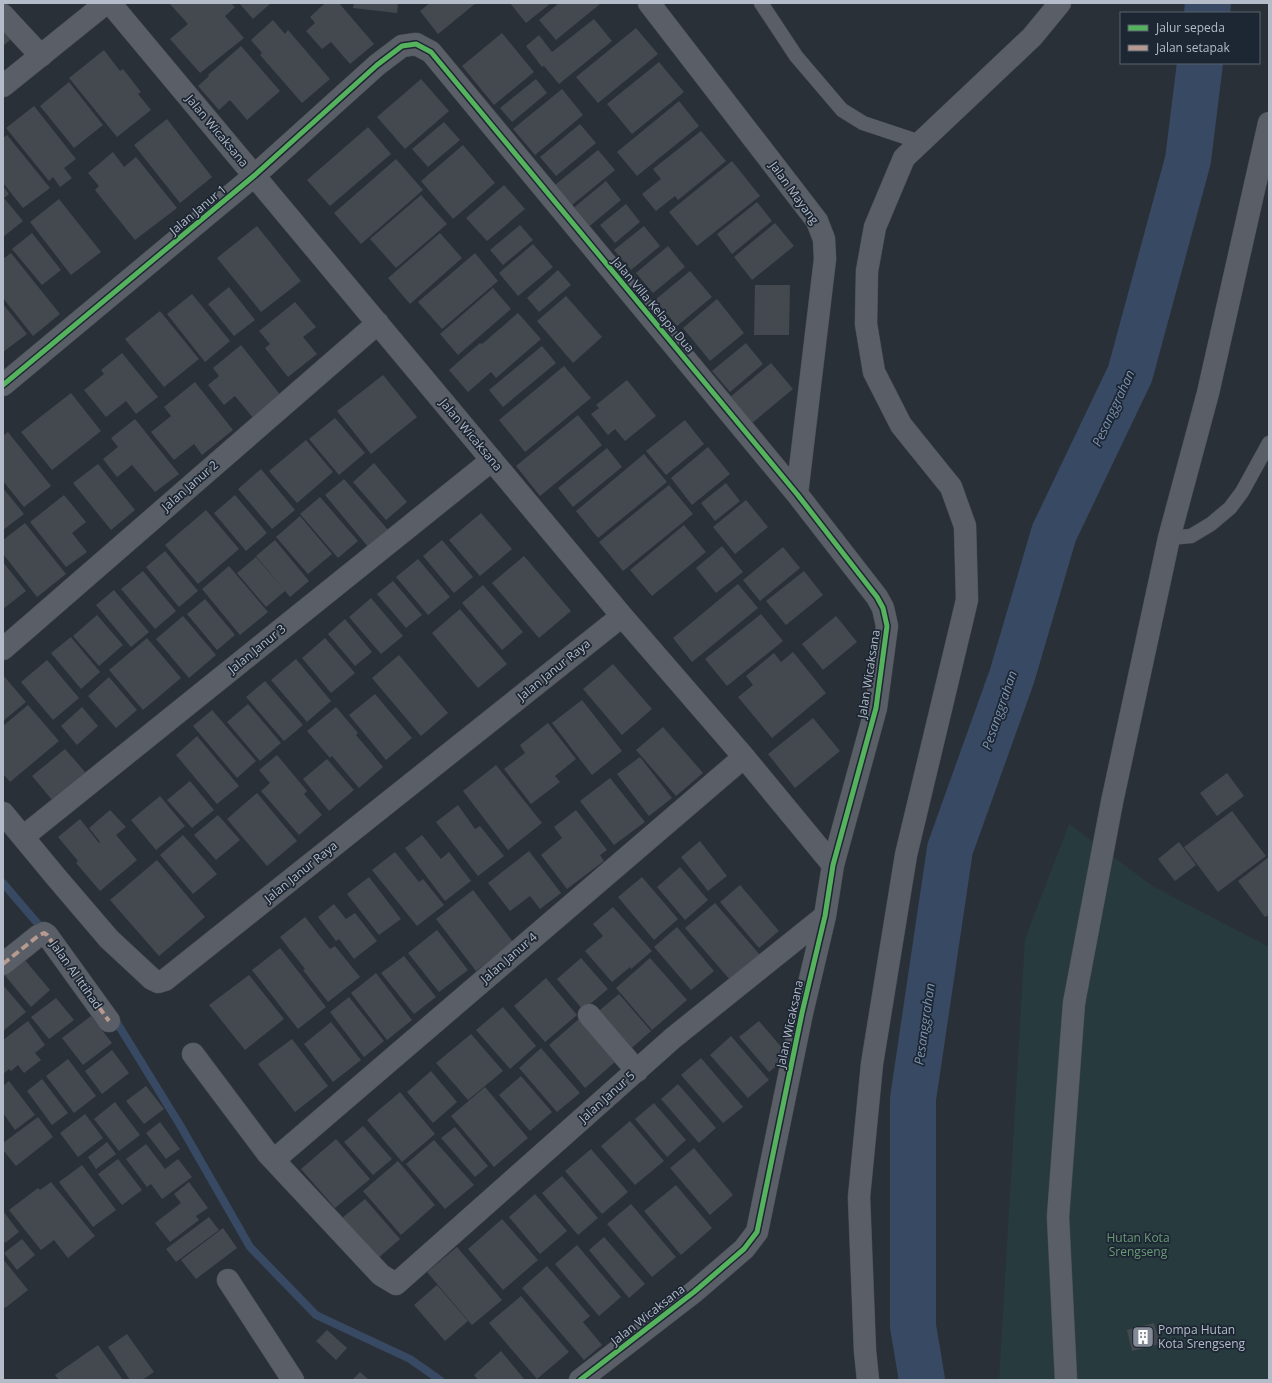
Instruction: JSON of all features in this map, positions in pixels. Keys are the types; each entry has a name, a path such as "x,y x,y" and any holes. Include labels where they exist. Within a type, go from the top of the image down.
{"street":[{"path":"3,86 106,3"},
{"name":"Jalan Wicaksana","path":"110,3 622,616 744,757 833,865"},
{"name":"Jalan Mayang","path":"649,3 817,221 824,239 825,259 797,494"},
{"path":"868,1380 865,1351 859,1197 872,1064 906,855 949,681 967,600 964,526 951,487 901,425 874,372 866,324 867,270 875,226 904,158 1032,37 1060,3"},
{"path":"3,16 41,56"},
{"name":"Jalan Villa Kelapa Dua","path":"402,46 416,44 431,52 797,494 877,597"},
{"name":"Jalan Janur 1","path":"3,385 255,175 377,65 402,46"},
{"path":"1066,1380 1058,1217 1074,1003 1112,802 1169,538 1208,393 1269,123"},
{"name":"Jalan Janur 2","path":"3,649 378,323"},
{"name":"Jalan Janur 3","path":"23,837 492,460"},
{"name":"Jalan Wicaksana","path":"580,1380 694,1292 744,1248 757,1232 797,1036 824,916 833,865 876,708 887,626 883,608 877,597"},
{"name":"Jalan Janur Raya","path":"3,813 109,939 152,979 158,982 165,980 622,616"},
{"name":"Jalan Janur 4","path":"274,1160 744,757"},
{"name":"Jalan Janur 5","path":"274,1160 381,1274 396,1284 673,1038 824,916"},
{"name":"Jalan Al Ittihad","path":"3,964 38,936 44,934 47,935 109,1021"},
{"path":"589,1015 637,1071"},
{"path":"193,1054 274,1160"},
{"path":"228,1280 293,1380"}],"lane":[{"path":"760,3 796,56 842,110 863,123 920,142"},
{"path":"1169,538 1191,536 1211,524 1230,508 1242,492 1269,443"}],"green space":[{"name":"Hutan Kota Srengseng","path":"1069,824 1154,887 1269,947 1269,1380 999,1380 1025,939"}],"building":[{"path":"169,3 231,3 235,7 225,16 244,38 200,73 170,39 188,24"},
{"path":"239,3 271,3 253,19"},
{"path":"325,3 339,3 374,44 350,64 331,42 322,49 306,31 315,23 310,17"},
{"path":"354,3 398,3 397,13 353,8"},
{"path":"430,3 476,3 438,34 420,11"},
{"path":"510,3 551,3 526,23"},
{"path":"559,3 600,4 556,40 539,20"},
{"path":"594,19 612,41 559,84 544,66 542,67 526,46 539,35 552,52"},
{"path":"273,20 285,34 288,30 330,79 302,103 260,55 262,53 251,40"},
{"path":"636,28 658,54 598,103 576,77"},
{"path":"3,31 10,40 3,46"},
{"path":"502,33 534,72 494,105 462,66"},
{"path":"241,46 280,91 247,120 230,100 219,110 198,86 209,76 208,75"},
{"path":"104,50 120,71 123,69 141,92 138,94 151,110 117,137 69,78"},
{"path":"659,62 684,92 632,134 607,104"},
{"path":"421,79 449,111 405,149 377,117"},
{"path":"536,79 547,93 512,122 500,108"},
{"path":"69,82 103,125 74,148 40,106"},
{"path":"562,89 583,115 535,155 513,129"},
{"path":"679,101 699,126 637,176 617,152"},
{"path":"34,106 76,159 64,168 72,178 60,187 53,177 49,181 6,128"},
{"path":"167,119 212,177 180,203 134,145"},
{"path":"444,122 460,140 428,167 412,149"},
{"path":"580,124 596,143 556,176 540,157"},
{"path":"368,127 391,154 330,206 307,180"},
{"path":"701,131 726,161 678,200 675,196 656,211 642,194 661,179 653,169"},
{"path":"7,135 50,188 23,208 3,183 3,138"},
{"path":"463,145 495,183 453,219 421,181"},
{"path":"598,150 615,170 567,209 550,189"},
{"path":"113,152 124,167 136,157 177,208 135,240 95,190 99,186 88,173"},
{"path":"396,159 423,190 361,244 334,213"},
{"path":"732,161 760,196 697,246 669,212"},
{"path":"606,181 621,200 586,229 571,210"},
{"path":"504,185 525,209 487,241 466,218"},
{"path":"3,186 9,194 4,198 23,221 3,237"},
{"path":"421,195 447,224 396,268 370,239"},
{"path":"59,199 101,252 71,275 30,222"},
{"path":"757,202 772,221 732,254 717,234"},
{"path":"626,204 640,222 615,243 600,225"},
{"path":"775,223 794,246 752,280 734,257"},
{"path":"520,225 533,240 503,265 490,250"},
{"path":"257,226 301,281 261,312 217,258"},
{"path":"644,226 660,246 631,270 614,250"},
{"path":"32,233 61,270 42,285 12,249"},
{"path":"440,233 462,258 410,304 388,278"},
{"path":"533,244 553,267 518,296 499,273"},
{"path":"668,246 685,267 653,293 636,273"},
{"path":"11,253 60,314 33,336 3,298 3,259"},
{"path":"475,253 498,281 442,329 418,302"},
{"path":"558,270 571,285 539,312 527,298"},
{"path":"690,271 712,297 677,326 655,300"},
{"path":"755,285 790,285 789,335 754,335"},
{"path":"229,287 255,320 234,336 208,304"},
{"path":"493,288 511,309 458,355 440,334"},
{"path":"192,294 230,341 205,362 167,314"},
{"path":"566,296 602,337 573,363 537,321"},
{"path":"717,299 744,333 710,361 683,328"},
{"path":"295,302 316,327 303,337 317,354 288,377 265,348 270,344 259,331"},
{"path":"3,304 27,334 3,352"},
{"path":"160,311 199,359 164,387 125,339"},
{"path":"518,313 541,339 496,378 491,372 468,392 449,370"},
{"path":"746,343 763,364 730,392 712,371"},
{"path":"241,345 282,397 254,419 235,396 224,405 208,385 219,376 213,368"},
{"path":"542,346 556,363 503,407 489,390"},
{"path":"122,353 158,397 136,414 126,401 106,417 84,390 104,374 101,370"},
{"path":"771,363 793,389 751,424 729,398"},
{"path":"564,366 591,398 525,452 499,420"},
{"path":"383,375 417,417 371,454 337,411"},
{"path":"627,380 656,416 625,441 615,429 608,435 591,414 599,408 596,405"},
{"path":"195,382 233,430 202,455 194,444 174,460 151,432 171,416 164,407"},
{"path":"71,393 101,431 52,470 21,432"},
{"path":"578,415 602,445 540,496 516,466"},
{"path":"335,418 365,453 339,475 309,439"},
{"path":"135,419 179,474 155,492 132,465 117,477 103,459 118,447 111,438"},
{"path":"685,420 704,444 666,475 646,451"},
{"path":"8,432 51,486 24,507 3,481 3,436"},
{"path":"306,440 333,472 297,503 269,471"},
{"path":"708,447 730,474 692,505 671,478"},
{"path":"607,448 622,467 573,507 558,488"},
{"path":"644,454 667,482 598,538 576,511"},
{"path":"374,463 407,502 386,520 353,482"},
{"path":"98,464 135,510 111,530 73,483"},
{"path":"261,469 295,510 272,529 238,489"},
{"path":"344,479 389,531 369,548 325,495"},
{"path":"726,483 740,501 715,521 701,503"},
{"path":"669,485 693,514 623,571 599,542"},
{"path":"3,488 24,514 3,530"},
{"path":"64,495 86,522 72,533 87,552 66,567 30,522"},
{"path":"235,495 267,533 246,551 214,513"},
{"path":"320,497 358,541 338,558 300,514"},
{"path":"746,500 768,527 735,554 713,527"},
{"path":"206,510 239,549 198,584 165,545"},
{"path":"481,513 512,549 480,576 449,540"},
{"path":"300,516 332,554 308,574 276,537"},
{"path":"25,523 66,574 37,597 3,554 3,540"},
{"path":"684,525 706,552 652,596 630,570"},
{"path":"275,540 309,581 290,597 256,556"},
{"path":"442,540 473,577 454,593 423,556"},
{"path":"722,546 743,572 716,593 696,568"},
{"path":"783,547 800,568 760,601 743,580"},
{"path":"165,551 198,591 179,607 146,567"},
{"path":"524,556 571,611 539,638 492,583"},
{"path":"256,557 285,591 266,607 237,573"},
{"path":"418,559 450,597 428,615 396,577"},
{"path":"3,562 26,591 3,609"},
{"path":"229,566 268,612 240,635 202,589"},
{"path":"143,571 176,611 155,629 121,589"},
{"path":"804,571 823,595 786,625 766,601"},
{"path":"393,581 422,615 406,628 377,594"},
{"path":"738,584 758,608 692,662 673,638"},
{"path":"483,585 523,632 502,650 462,603"},
{"path":"114,590 149,632 131,647 96,605"},
{"path":"371,598 403,636 381,654 349,617"},
{"path":"205,599 235,635 217,650 187,614"},
{"path":"460,609 507,664 478,688 432,633"},
{"path":"761,614 783,641 727,686 705,659"},
{"path":"97,615 123,645 99,666 73,636"},
{"path":"183,616 216,655 189,678 156,639"},
{"path":"836,616 857,642 823,670 802,644"},
{"path":"345,619 372,652 355,666 328,634"},
{"path":"71,637 100,672 81,689 51,653"},
{"path":"147,638 181,678 143,710 109,670"},
{"path":"325,638 355,673 331,693 302,658"},
{"path":"793,652 826,693 772,738 738,697 753,685 746,676 774,653 781,662"},
{"path":"399,655 448,713 421,736 372,678"},
{"path":"296,659 331,701 307,722 271,680"},
{"path":"47,660 79,698 53,720 21,682"},
{"path":"613,664 652,709 622,735 583,689"},
{"path":"3,675 26,702 3,721"},
{"path":"109,677 137,710 116,728 88,696"},
{"path":"265,681 303,725 284,741 246,697"},
{"path":"375,694 412,738 386,760 349,715"},
{"path":"582,700 622,751 592,775 552,723"},
{"path":"248,704 281,743 260,761 227,722"},
{"path":"28,705 59,741 10,782 3,774 3,726"},
{"path":"82,707 98,726 77,745 61,726"},
{"path":"336,707 358,733 356,735 383,767 359,788 332,756 330,758 307,731"},
{"path":"212,710 256,761 237,778 193,726"},
{"path":"813,718 840,751 795,788 768,754"},
{"path":"548,723 576,759 555,776 560,782 531,804 504,769 525,753 520,745"},
{"path":"663,727 703,773 676,796 636,750"},
{"path":"197,736 239,786 217,804 176,755"},
{"path":"65,749 86,773 53,801 32,776"},
{"path":"277,755 307,791 304,794 322,815 299,835 261,791 270,783 259,770"},
{"path":"640,757 672,798 649,816 617,774"},
{"path":"327,759 354,790 329,811 303,779"},
{"path":"496,765 542,823 508,850 463,791"},
{"path":"1227,773 1244,796 1217,816 1200,793"},
{"path":"610,778 645,822 614,845 580,801"},
{"path":"190,781 214,810 192,828 167,800"},
{"path":"257,793 297,841 267,866 227,819"},
{"path":"160,796 185,826 156,850 131,820"},
{"path":"458,805 475,829 480,826 504,856 478,876 436,822"},
{"path":"110,810 126,827 116,835 137,860 100,891 76,863 78,861 58,837 80,819 99,843 100,842 89,828"},
{"path":"576,810 607,850 600,855 604,861 567,889 541,855 562,838 554,827"},
{"path":"1232,811 1266,856 1218,892 1184,847"},
{"path":"218,815 240,840 216,860 194,835"},
{"path":"183,835 217,874 193,894 160,855"},
{"path":"422,835 441,859 449,852 471,881 445,901 405,848"},
{"path":"700,841 727,876 708,891 681,857"},
{"path":"1179,842 1196,865 1175,881 1158,859"},
{"path":"529,851 561,893 540,909 530,896 510,911 488,883"},
{"path":"395,852 419,882 423,879 444,905 417,926 372,870"},
{"path":"1269,857 1269,915 1265,917 1238,881"},
{"path":"157,860 205,917 159,956 110,900"},
{"path":"680,867 708,900 685,920 657,887"},
{"path":"369,877 401,919 379,935 347,894"},
{"path":"642,877 678,919 654,940 618,897"},
{"path":"740,885 779,931 759,948 720,902"},
{"path":"473,890 513,942 476,971 436,919"},
{"path":"715,903 761,956 731,981 685,928"},
{"path":"334,904 346,919 355,913 377,941 354,959 339,939 336,941 318,917"},
{"path":"613,907 652,951 631,969 630,967 612,982 585,951 603,936 593,924"},
{"path":"305,917 330,949 335,946 360,977 328,1002 280,937"},
{"path":"677,927 714,971 691,990 654,947"},
{"path":"437,930 468,970 439,992 408,953"},
{"path":"280,948 326,1007 298,1029 252,970"},
{"path":"20,954 50,990 31,1007 3,973"},
{"path":"404,956 436,997 414,1014 381,973"},
{"path":"581,958 608,989 583,1010 557,979"},
{"path":"650,958 687,1000 652,1030 616,988"},
{"path":"376,973 412,1020 387,1040 351,993"},
{"path":"249,975 284,1019 245,1050 209,1005"},
{"path":"546,978 577,1015 545,1042 514,1006"},
{"path":"3,985 26,1012 3,1031"},
{"path":"619,994 651,1031 626,1053 593,1016"},
{"path":"349,997 384,1041 364,1057 330,1012"},
{"path":"56,998 74,1020 49,1039 31,1017"},
{"path":"503,1007 536,1046 510,1069 476,1030"},
{"path":"91,1016 112,1043 83,1065 62,1038"},
{"path":"579,1019 615,1062 585,1088 549,1045"},
{"path":"28,1021 45,1045 35,1053 41,1060 24,1073 18,1065 11,1071 9,1069 3,1074 3,1040"},
{"path":"759,1021 789,1056 769,1072 739,1037"},
{"path":"331,1022 361,1060 333,1082 304,1044"},
{"path":"471,1034 503,1071 468,1100 436,1063"},
{"path":"731,1036 769,1080 748,1098 710,1055"},
{"path":"292,1039 328,1086 295,1112 258,1064"},
{"path":"541,1048 580,1093 557,1112 519,1068"},
{"path":"112,1050 129,1073 102,1094 85,1071"},
{"path":"701,1058 743,1107 723,1123 681,1075"},
{"path":"68,1059 96,1096 74,1113 46,1076"},
{"path":"431,1071 457,1102 433,1123 407,1092"},
{"path":"521,1076 552,1112 530,1131 499,1095"},
{"path":"42,1079 68,1113 52,1125 27,1091"},
{"path":"9,1081 35,1115 15,1130 3,1113 3,1086"},
{"path":"678,1084 716,1128 699,1143 661,1099"},
{"path":"146,1086 164,1109 144,1124 126,1101"},
{"path":"485,1087 528,1138 494,1167 451,1116"},
{"path":"400,1092 435,1134 402,1162 367,1120"},
{"path":"115,1102 140,1135 119,1151 94,1119"},
{"path":"654,1103 686,1140 667,1157 635,1119"},
{"path":"85,1114 103,1138 78,1157 60,1133"},
{"path":"38,1117 53,1137 16,1166 3,1150 3,1143"},
{"path":"630,1121 664,1161 635,1185 601,1146"},
{"path":"160,1122 180,1149 166,1159 146,1133"},
{"path":"363,1126 392,1159 373,1175 344,1142"},
{"path":"455,1127 488,1166 475,1177 441,1138"},
{"path":"336,1139 370,1179 335,1208 301,1169"},
{"path":"434,1140 474,1185 445,1209 406,1164"},
{"path":"107,1142 116,1154 96,1169 88,1157"},
{"path":"146,1144 165,1169 178,1159 192,1177 162,1199 151,1184 147,1187 126,1159"},
{"path":"694,1148 733,1195 710,1215 670,1168"},
{"path":"591,1149 628,1192 602,1214 565,1171"},
{"path":"118,1159 142,1190 122,1205 98,1174"},
{"path":"398,1161 435,1205 401,1235 363,1191"},
{"path":"82,1165 116,1210 93,1227 59,1182"},
{"path":"562,1176 598,1218 578,1235 542,1193"},
{"path":"51,1182 95,1236 68,1258 54,1240 41,1250 9,1210 38,1188 40,1190"},
{"path":"189,1182 208,1208 196,1216 199,1220 170,1242 155,1223 181,1203 174,1194"},
{"path":"676,1185 712,1228 681,1255 644,1211"},
{"path":"535,1194 567,1231 540,1254 509,1217"},
{"path":"365,1199 400,1239 376,1260 341,1219"},
{"path":"631,1204 676,1257 652,1277 607,1224"},
{"path":"3,1211 19,1232 5,1243 3,1240"},
{"path":"209,1217 219,1230 176,1262 166,1249"},
{"path":"502,1219 538,1260 503,1290 468,1249"},
{"path":"223,1228 237,1248 196,1279 181,1260"},
{"path":"604,1237 645,1284 629,1298 589,1250"},
{"path":"22,1239 35,1255 17,1270 4,1253"},
{"path":"577,1245 621,1297 599,1316 555,1264"},
{"path":"457,1247 502,1300 472,1325 427,1272"},
{"path":"3,1259 28,1290 5,1308 3,1305"},
{"path":"547,1266 590,1316 583,1322 602,1345 584,1360 522,1288"},
{"path":"437,1285 468,1321 445,1341 414,1305"},
{"path":"521,1296 569,1352 537,1379 489,1323"},
{"name":"Pompa Hutan Kota Srengseng","path":"1154,1323 1160,1344 1132,1351 1127,1330"},
{"path":"327,1330 347,1348 336,1360 316,1341"},
{"path":"127,1334 154,1372 142,1380 130,1380 108,1347"},
{"path":"98,1345 123,1380 59,1380 55,1375"},
{"path":"501,1351 525,1380 478,1380 474,1375"},
{"path":"360,1372 369,1380 352,1380"}],"waterway":[{"name":"Pesanggrahan","path":"1207,12 1208,3"},
{"name":"Pesanggrahan","path":"922,1380 913,1326 913,1099 950,849 1012,676 1054,533 1130,374 1188,160 1200,64"},
{"path":"3,883 44,931"},
{"path":"114,1018 180,1125 250,1247 316,1315 410,1359 440,1380"}],"marked path":[{"path":"3,964 38,936 44,933 47,935 109,1021"}],"cycle path":[{"path":"3,385 255,175 377,65 402,46 416,44 431,52 797,494 877,597 883,608 887,626 876,708 833,865 825,916 802,1013 757,1232 744,1249 694,1292 580,1380"}],"place":[{"name":"Pompa Hutan Kota Srengseng","path":"1143,1337"}]}
